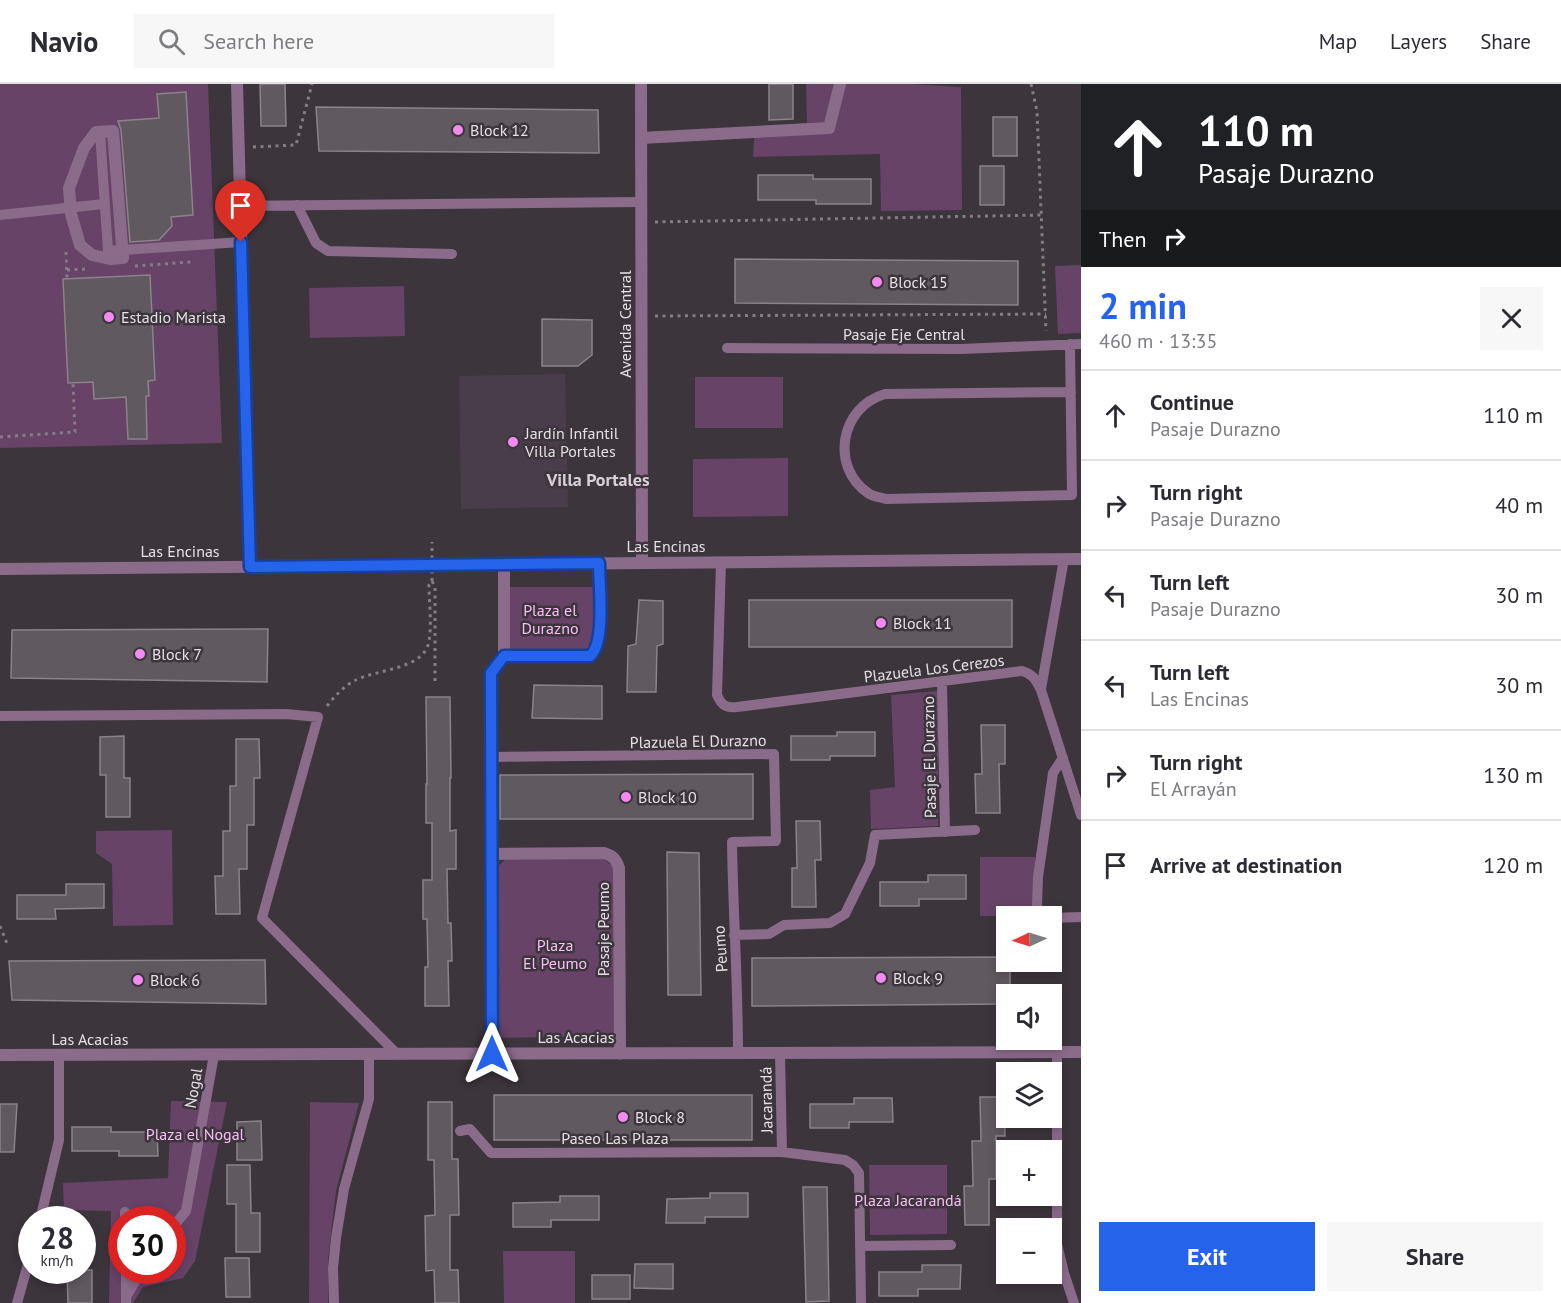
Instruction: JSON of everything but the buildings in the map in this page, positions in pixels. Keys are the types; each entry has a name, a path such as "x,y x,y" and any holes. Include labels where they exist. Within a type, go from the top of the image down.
{"street":[{"path":"237,84 250,567"},
{"name":"Avenida Central","path":"641,84 642,563"},
{"path":"641,138 829,128 840,84"},
{"path":"113,131 123,258 110,259 92,255 80,245 71,208 69,188 76,166 84,148 96,132 100,132 113,131"},
{"name":"Las Encinas","path":"0,569 1081,559"},
{"path":"504,656 590,656 599,639 599,563"},
{"path":"492,1054 491,673 504,656 504,564"},
{"name":"Pasaje Peumo","path":"492,854 604,853 617,860 619,868 620,1054"},
{"name":"Las Acacias","path":"0,1055 1081,1052"}],"lane":[{"path":"100,132 108,251 241,242"},
{"path":"241,206 641,202"},
{"path":"0,215 104,204"},
{"path":"297,205 316,243 328,252 452,254"},
{"path":"1071,392 885,394 874,397 854,414 847,428 844,452 849,470 858,485 870,495 886,499 1072,495 1071,392 1076,344"},
{"name":"Pasaje Eje Central","path":"727,348 961,349 1076,344"},
{"path":"1041,690 1064,559"},
{"name":"Plazuela Los Cerezos","path":"721,562 717,695 721,704 727,708 1022,671 1029,673 1035,678 1041,690 1081,815"},
{"name":"Pasaje El Durazno","path":"942,682 945,831"},
{"path":"0,716 286,714 318,717 262,918 397,1054"},
{"name":"Plazuela El Durazno","path":"493,757 774,754 776,841 732,842"},
{"path":"1036,906 1038,877 1053,773 1063,758"},
{"path":"734,935 770,934 784,925 822,924 838,919 845,914 870,863 875,835 975,830"},
{"name":"Peumo","path":"732,842 734,935 738,984 738,1053"},
{"path":"1062,918 1081,917"},
{"name":"Jacarandá","path":"780,1053 782,1152 845,1160 854,1165 859,1173 860,1246"},
{"path":"1057,1053 1057,1244 1071,1300"},
{"path":"334,1303 333,1268 336,1238 344,1189 369,1099 369,1054"},
{"path":"43,1206 59,1140 59,1055"},
{"name":"Nogal","path":"186,1211 214,1055"},
{"name":"Paseo Las Plaza","path":"460,1131 470,1129 491,1153 782,1152"},
{"path":"861,1303 860,1246 951,1245"},
{"path":"17,1303 22,1284"},
{"path":"126,1284 126,1300"},
{"path":"126,1300 135,1284"}],"path":[{"path":"239,148 296,145 312,84"},
{"path":"1031,84 1037,111 1047,345"},
{"path":"641,222 1043,215"},
{"path":"642,316 1046,314"},
{"path":"0,437 75,432 73,383"},
{"path":"432,542 432,581 435,586 435,681"},
{"path":"318,717 338,693 354,681 418,660 429,644 429,585 432,581"},
{"path":"0,926 8,946"}],"shaded area":[{"name":"Jardín Infantil Villa Portales","path":"565,374 568,507 461,509 459,376"}],"green space":[{"name":"Estadio Marista","path":"0,84 208,84 222,443 0,448"},
{"path":"806,84 910,84 961,87 962,210 881,211 880,154 753,157 755,128 807,123"},
{"path":"1081,265 1081,333 1058,334 1055,266"},
{"path":"404,286 405,336 310,338 309,288"},
{"path":"695,377 783,377 783,428 695,428"},
{"path":"788,458 788,516 693,517 693,459"},
{"name":"Plaza el Durazno","path":"507,587 593,587 593,639 588,652 509,652"},
{"path":"938,691 938,826 871,829 870,790 895,787 891,695"},
{"path":"172,830 173,925 113,926 112,864 96,853 96,831"},
{"path":"980,857 1035,857 1032,906 996,906 996,916 980,916"},
{"name":"Plaza El Peumo","path":"602,858 614,867 615,1036 497,1038 498,866 506,859"},
{"name":"Plaza el Nogal","path":"171,1101 227,1102 195,1261 186,1274 186,1206 108,1206 108,1211 96,1211 96,1206 64,1206 63,1183 168,1178"},
{"path":"310,1102 359,1103 336,1191 328,1260 328,1303 309,1303"},
{"name":"Plaza Jacarandá","path":"869,1165 947,1165 947,1234 870,1235"},
{"path":"503,1251 575,1251 575,1303 504,1303"},
{"name":"Plaza el Nogal","path":"109,1284 156,1284 143,1287 133,1303 109,1303"}],"place":[{"name":"Block 12","path":"458,130"},
{"name":"Block 15","path":"877,282"},
{"name":"Estadio Marista","path":"109,317"},
{"name":"Jardín Infantil Villa Portales","path":"513,442"},
{"name":"Block 11","path":"881,623"},
{"name":"Block 7","path":"140,654"},
{"name":"Block 10","path":"626,797"},
{"name":"Block 9","path":"881,978"},
{"name":"Block 6","path":"138,980"},
{"name":"Block 8","path":"623,1117"}],"district":[{"name":"Villa Portales","path":"598,480"}],"route":[{"path":"241,242 250,567 599,563 599,639 593,653 590,656 504,656 491,673 492,1054"}]}
